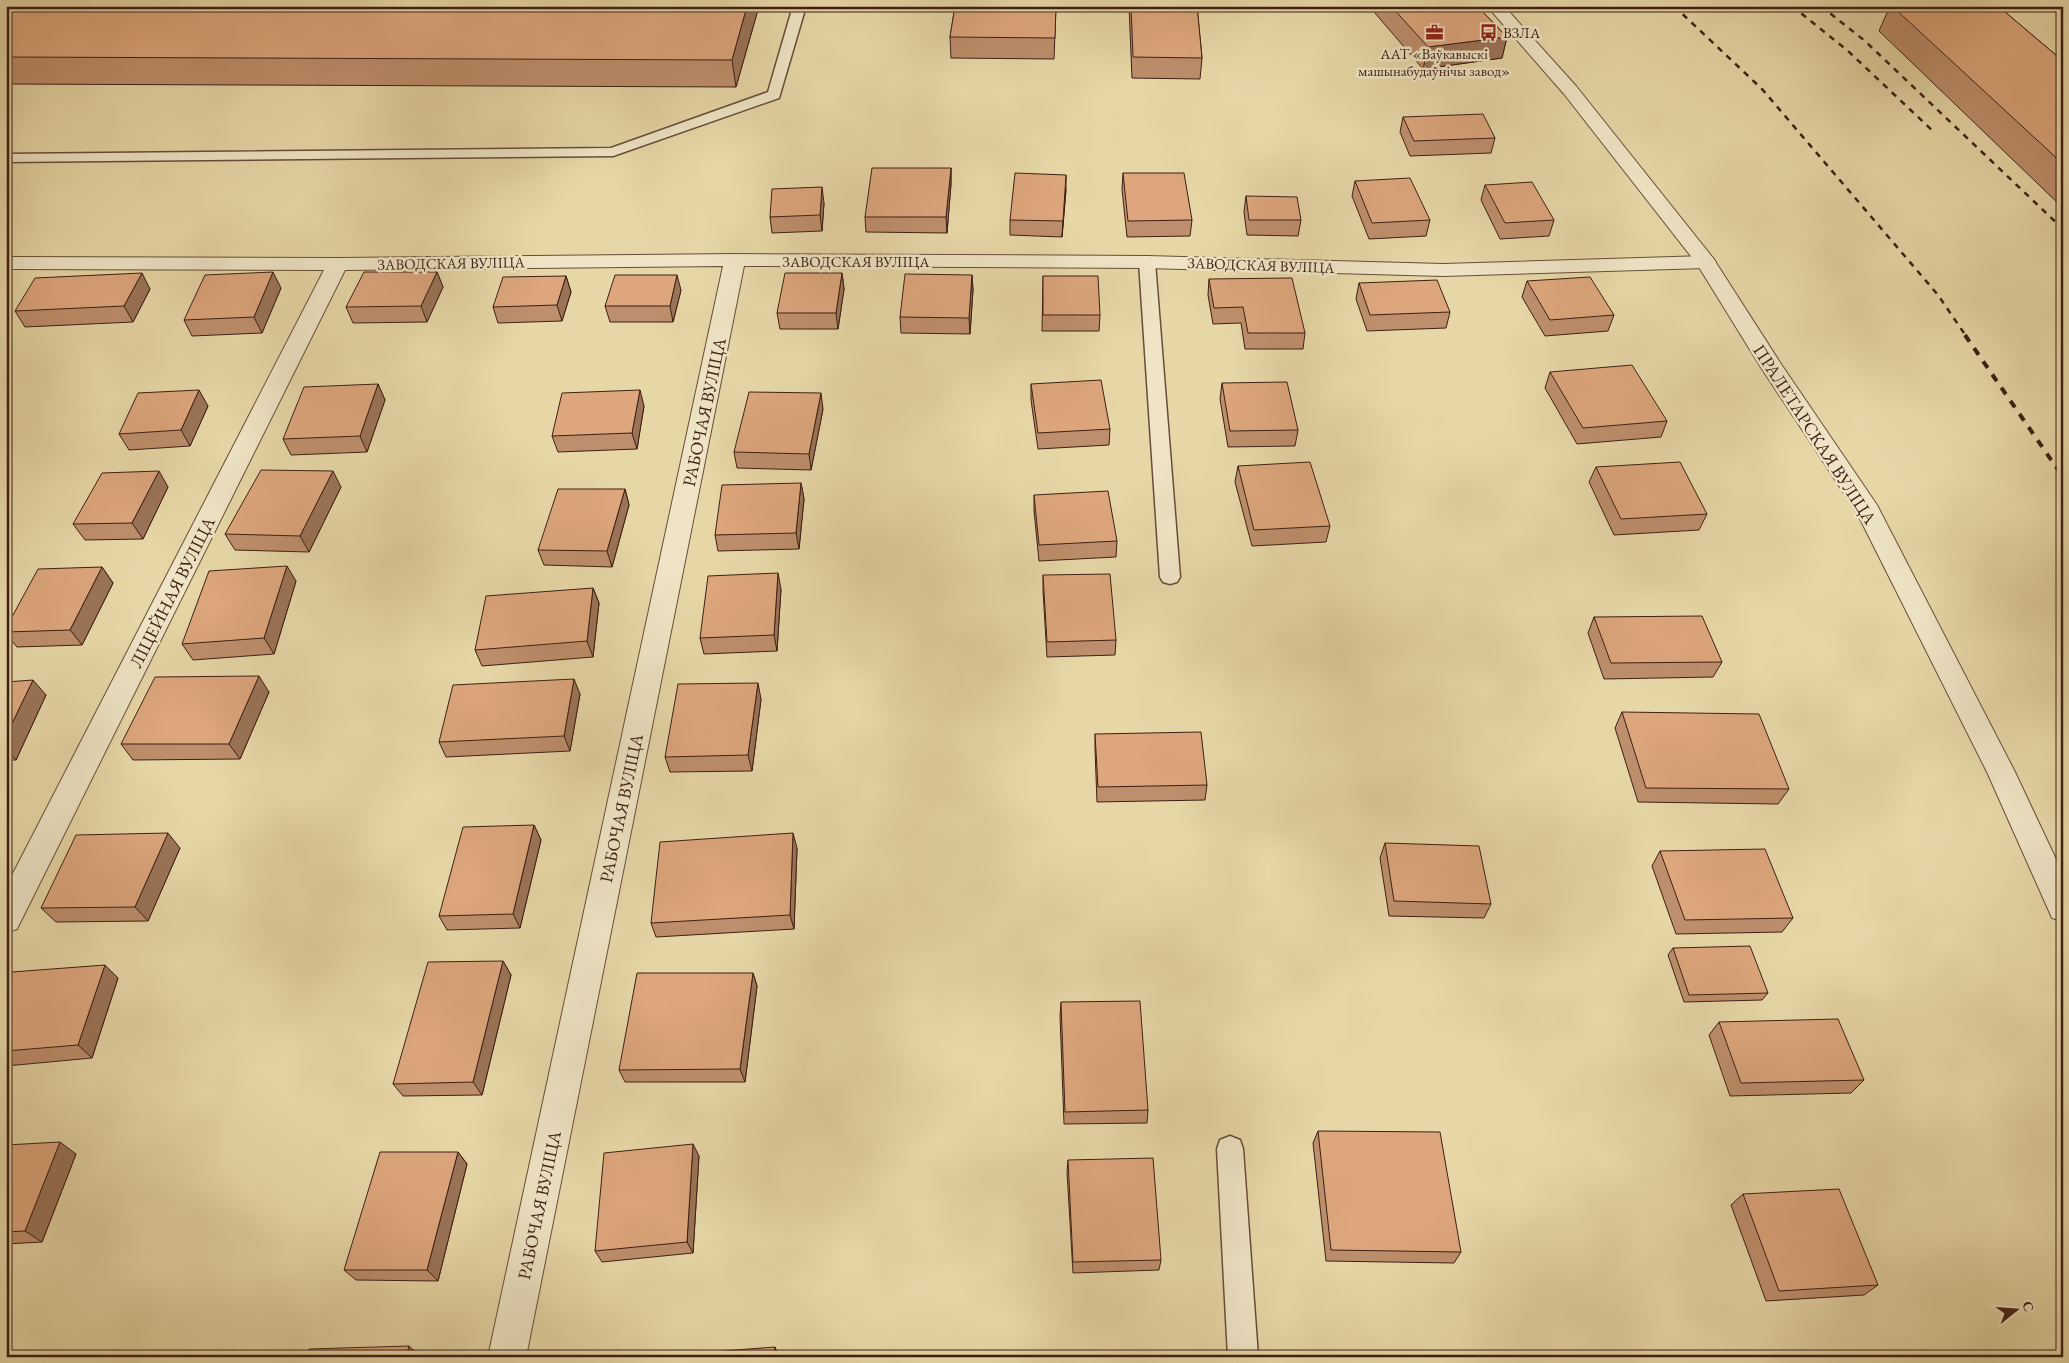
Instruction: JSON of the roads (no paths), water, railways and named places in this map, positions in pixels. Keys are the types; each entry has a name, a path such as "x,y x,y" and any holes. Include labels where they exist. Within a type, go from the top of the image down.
{"street":[{"name":"ПРАЛЕТАРСКАЯ ВУЛІЦА","path":"1495,6 1570,90 1706,262 1771,366 1868,511 2001,772 2063,908"},
{"name":"ЗАВОДСКАЯ ВУЛІЦА","path":"6,264 338,264 735,260 1147,262 1443,270 1706,262"},
{"name":"РАБОЧАЯ ВУЛІЦА","path":"507,1357 735,260"},
{"name":"ЛІЦЕЙНАЯ ВУЛІЦА","path":"6,919 338,264"}],"lane":[{"path":"6,158 613,152 774,95 800,6"},
{"path":"1147,262 1170,577"},
{"path":"1230,1149 1243,1357"}],"railway":[{"path":"1674,6 1762,89 1938,295 1966,336"},
{"path":"1792,6 1848,51 1935,133"},
{"path":"1821,6 1865,41 2063,229"},
{"path":"1965,335 2063,477"}],"place":[{"name":"ААТ «Ваўкавыскі машынабудаўнічы завод»","path":"1434,32"},
{"name":"ВЗЛА","path":"1489,32"}]}
